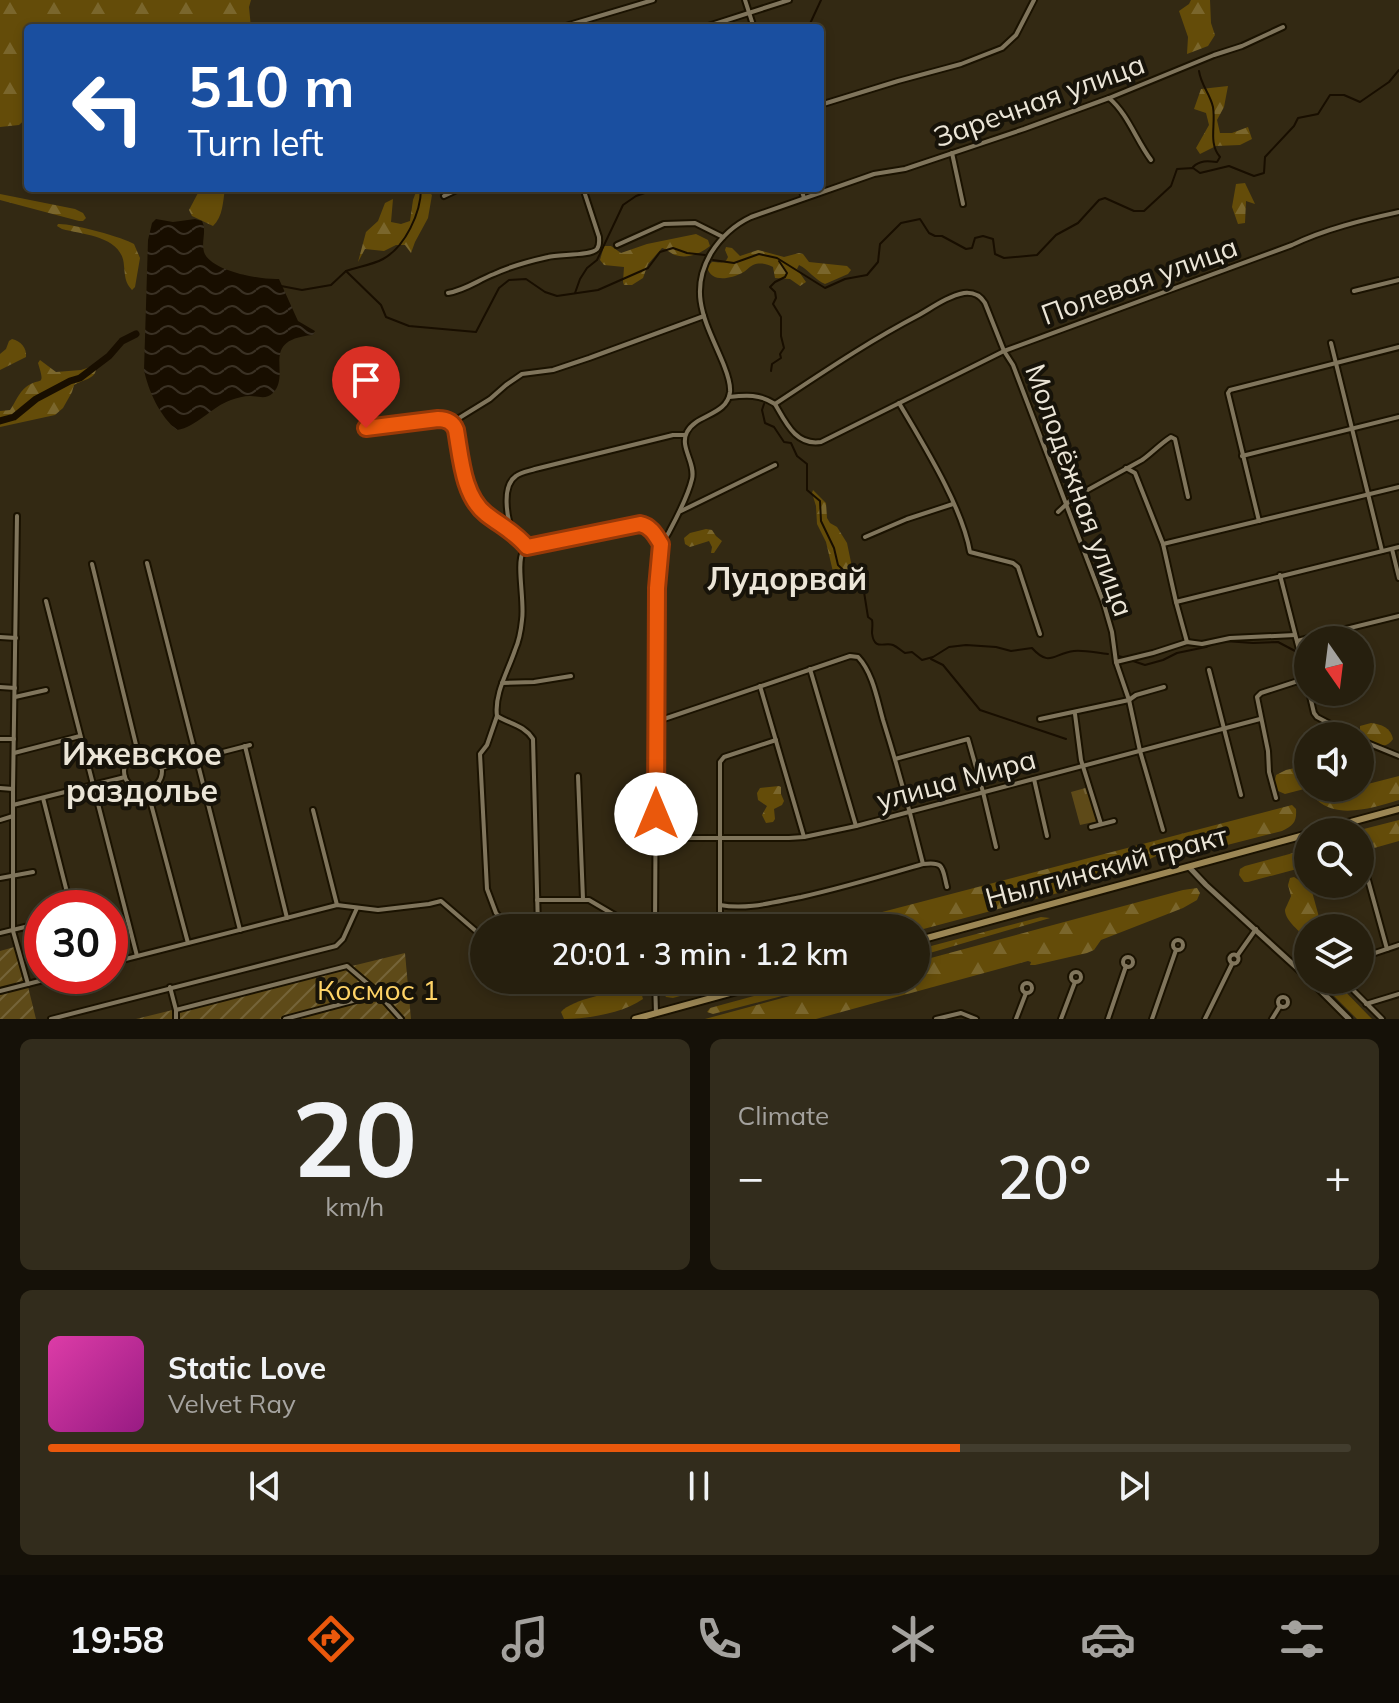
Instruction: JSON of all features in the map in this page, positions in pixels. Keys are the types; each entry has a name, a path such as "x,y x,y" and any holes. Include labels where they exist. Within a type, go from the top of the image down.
{"main road":[{"path":"1366,818 1399,809"},
{"name":"Нылгинский тракт","path":"930,937 1294,838"},
{"path":"635,1019 726,994"}],"street":[{"path":"572,24 653,0"},
{"path":"745,0 753,24"},
{"path":"715,24 789,0"},
{"path":"824,104 961,64 1002,48 1016,35 1034,0"},
{"name":"Заречная улица","path":"824,191 874,174 905,169 1109,98 1283,27"},
{"path":"1109,98 1119,106 1151,160"},
{"path":"952,153 963,204"},
{"path":"444,196 452,192"},
{"path":"448,293 533,260 595,251 599,237 584,192"},
{"path":"802,192 804,198"},
{"name":"Заречная улица","path":"723,237 734,226 751,217 822,192"},
{"name":"Полевая улица","path":"775,404 797,437 807,443 817,443 1004,351 1312,236 1399,212"},
{"path":"617,245 664,224 695,223 723,237 707,260 699,286 699,301 729,380 729,397 722,407 692,426 685,435 693,475 669,533 661,544 657,588 655,914"},
{"path":"1354,291 1399,280"},
{"name":"Молодёжная улица","path":"775,404 884,333 947,299 963,294 979,295 1013,365 1103,601 1116,662 1163,830"},
{"path":"451,423 522,374 553,370 704,316"},
{"path":"1331,343 1382,551"},
{"path":"1259,521 1228,393 1234,388 1399,347"},
{"path":"729,397 753,396 775,404"},
{"path":"899,403 927,450 953,504 967,536 970,552 1018,567 1040,634"},
{"path":"1242,456 1399,417"},
{"path":"366,428 438,419 451,423 456,430 473,500 527,547"},
{"path":"513,533 507,518 508,492 516,476 673,435 685,435"},
{"path":"1058,512 1065,504 1105,479 1142,460 1171,437 1175,439 1188,497"},
{"path":"678,512 775,465"},
{"path":"1126,468 1135,473 1163,544 1187,642"},
{"path":"1163,544 1399,487"},
{"path":"865,537 953,504"},
{"path":"17,516 12,875 13,931 24,970"},
{"path":"497,914 487,889 480,754 487,745 497,716 502,683 521,628 524,601 521,555 527,547 640,524 648,527 661,544"},
{"path":"1176,602 1399,547"},
{"path":"1392,548 1399,578"},
{"path":"147,563 240,930"},
{"path":"92,564 138,753"},
{"path":"1280,575 1294,630"},
{"path":"46,601 137,956"},
{"path":"1352,626 1399,616"},
{"path":"0,637 16,638"},
{"path":"1116,662 1187,642 1202,644 1230,638 1294,638"},
{"path":"655,722 856,656 866,667 923,864"},
{"path":"810,669 856,826"},
{"path":"1209,670 1241,795"},
{"path":"502,683 571,676"},
{"path":"1276,798 1256,700 1258,695 1294,682"},
{"path":"760,686 804,837"},
{"path":"0,687 15,688"},
{"path":"1040,719 1129,700 1164,687"},
{"path":"15,697 46,690"},
{"path":"1313,706 1317,717 1326,722"},
{"path":"1075,713 1081,760 1101,824"},
{"path":"497,716 528,731 533,739 538,914"},
{"name":"улица Мира","path":"656,838 804,837 1260,719"},
{"path":"14,753 80,736"},
{"path":"0,739 14,739"},
{"path":"895,759 968,739 996,847"},
{"path":"720,914 721,760 776,740"},
{"path":"161,768 247,745 287,918"},
{"path":"1374,746 1399,756"},
{"path":"138,753 155,757 161,768 157,783 142,790 131,786 124,771 128,759 138,753"},
{"path":"578,776 583,899"},
{"path":"13,805 125,777"},
{"path":"1034,779 1047,836"},
{"path":"0,788 13,789"},
{"path":"147,789 188,943"},
{"path":"43,798 66,890"},
{"path":"313,810 337,905"},
{"path":"0,820 13,816"},
{"path":"1091,827 1114,821"},
{"path":"720,905 769,904 923,864 940,864 947,887"},
{"path":"1189,867 1294,965"},
{"path":"0,878 33,872"},
{"path":"1373,898 1387,949"},
{"path":"537,900 583,899 613,914"},
{"path":"128,958 337,905 378,910 441,901 470,925"},
{"path":"51,1019 336,946 343,939 357,908"},
{"path":"0,933 24,928"},
{"path":"1205,1019 1232,964 1229,957 1237,956 1256,929"},
{"path":"1374,953 1399,945"},
{"path":"1152,1019 1176,950"},
{"path":"176,1010 347,966 379,994 401,1019"},
{"path":"1108,1019 1126,966"},
{"path":"1061,1019 1075,982"},
{"path":"0,991 24,985"},
{"path":"170,987 176,1019"},
{"path":"1016,1019 1026,993"},
{"path":"285,1019 379,994"},
{"path":"655,994 656,1013"},
{"path":"1325,994 1349,1019"},
{"path":"1356,994 1382,1019"},
{"path":"1366,1004 1399,994"},
{"path":"1272,1019 1280,1006"},
{"path":"936,1019 961,1013 973,1018"}],"green space":[{"path":"0,0 251,0 251,24 24,24 24,121 19,125 0,127"},
{"path":"1191,0 1210,0 1215,35 1208,46 1187,54 1188,37 1179,11"},
{"path":"1228,86 1224,107 1217,120 1220,133 1232,133 1248,127 1252,139 1240,145 1216,146 1200,154 1196,148 1209,125 1206,113 1194,109 1201,89"},
{"path":"1245,183 1255,204 1246,201 1245,223 1238,224 1232,207 1236,184"},
{"path":"224,192 221,213 213,226 192,216 189,210 198,193"},
{"path":"416,192 432,195 428,218 411,253 405,245 396,245 384,251 365,249 358,262 366,232 378,221 385,203 393,199 391,222 401,224 410,221"},
{"path":"0,194 75,209 86,218 79,221 0,200"},
{"path":"58,224 96,231 134,244 140,258 135,287 132,290 127,282 122,256 117,248 101,238 62,229"},
{"path":"696,234 708,240 710,246 689,256 675,255 662,248 648,264 643,278 632,285 624,285 624,267 604,265 600,260 604,246 611,246 621,253"},
{"path":"726,247 732,248 740,256 758,250 784,257 799,253 809,262 847,266 851,270 825,284 799,265 797,269 806,282 800,286 790,279 775,278 773,267 763,264 753,265 732,277 717,278 707,267 712,262 725,261 728,257"},
{"path":"12,339 23,345 26,357 0,370 0,354"},
{"path":"40,360 56,372 96,365 96,370 93,376 74,385 63,408 55,415 0,427 0,411 10,410 24,389 40,381"},
{"path":"813,490 826,503 827,518 847,543 853,572 864,578 868,583 866,588 850,590 843,580 834,576 826,542 817,524"},
{"path":"712,530 722,541 714,553 711,553 709,541 690,547 685,544 684,538 690,533"},
{"path":"1374,724 1388,729 1393,739 1386,745 1374,743"},
{"path":"663,766 665,833 661,836 658,768"},
{"path":"1294,768 1294,792 1285,794 1274,785 1276,775"},
{"path":"1399,776 1399,800 1346,811 1320,802 1374,802 1374,782"},
{"path":"779,786 784,801 774,809 773,822 766,823 762,815 767,806 758,800 757,793 760,788"},
{"path":"1089,787 1098,821 1080,825 1071,792"},
{"path":"1292,805 1296,809 1292,825 1282,831 1196,853 1164,852 1069,890 930,927 930,914 875,914"},
{"path":"1399,820 1399,841 1374,848 1374,826"},
{"path":"1294,853 1294,870 1244,882 1239,875 1240,869"},
{"path":"1294,877 1294,898 1314,898 1318,914 1294,914 1294,926 1285,910 1291,896 1290,878"},
{"path":"1197,888 1200,893 1197,900 1183,908 1101,940 1094,950 1087,953 1035,965 1030,965 1028,961 930,988 930,958"},
{"path":"1041,917 1050,918 930,953 930,946"},
{"path":"18,946 24,970 24,994 30,994 36,1019 0,1019 0,951"},
{"name":"Космос 1","path":"405,953 411,1019 136,1019"},
{"path":"606,994 642,994 643,999 616,1011 564,1019 561,1012 584,1000"},
{"path":"664,994 687,994 673,998"},
{"path":"762,994 789,994 713,1014 707,1012 710,1008"},
{"path":"797,994 907,994 816,1019 705,1019"},
{"path":"1332,994 1348,994 1372,1019 1357,1019"}],"water":[{"path":"156,219 202,221 203,248 208,259 237,273 279,279 298,321 315,331 313,335 286,343 281,350 280,376 273,393 265,397 245,396 231,400 191,425 177,430 156,403 144,370 148,240"}],"waterway":[{"path":"810,24 821,0"},
{"name":"Лудорвай","path":"713,260 734,263 759,254 777,258 825,288 845,279 867,275 878,262 880,244 901,223 920,219 929,233 942,236 966,249 972,248 975,238 983,236 993,239 995,254 1004,258 1037,255 1056,235 1078,223 1099,200 1105,198 1134,211 1144,211 1171,186 1177,169 1193,168 1200,173 1229,166 1254,176 1264,173 1265,157 1298,118 1318,114 1330,95 1344,95 1360,102 1389,82 1399,70"},
{"path":"1193,167 1201,162 1217,162 1220,157 1213,140 1213,107 1199,71"},
{"path":"346,271 391,254 405,238 415,218 421,192"},
{"path":"575,293 587,268 597,260 623,205 648,192"},
{"name":"Лудорвай","path":"281,286 302,290 331,285 346,271 381,305 386,317 409,326 476,332 499,288 509,280 526,279 557,296 598,290 648,268 660,252 673,248 705,255"},
{"path":"771,371 772,364 781,358 784,348 781,317 773,304 775,292 770,287 787,273 779,261"},
{"name":"Лудорвай","path":"0,421 14,417 36,399 80,378 109,356 122,341 136,334"},
{"path":"764,404 765,423 774,427 784,442 791,443 797,456 807,464 807,490 820,501 821,521 838,565 864,592 868,617 872,620 873,639 877,644 893,645 905,653 912,652 922,660 949,647 966,645 1011,651 1032,648 1048,658 1074,651 1108,654"},
{"path":"1225,641 1278,642 1294,650"},
{"path":"1130,660 1145,665 1215,643"},
{"path":"1118,656 1122,657"},
{"path":"931,659 943,665 980,710 1066,739"}],"district":[{"name":"Лудорвай","path":"787,578"},
{"name":"Ижевское раздолье","path":"142,772"}],"route":[{"path":"366,428 438,419 451,423 456,430 473,500 527,547 640,524 653,532 661,544 657,588 656,814"}]}
